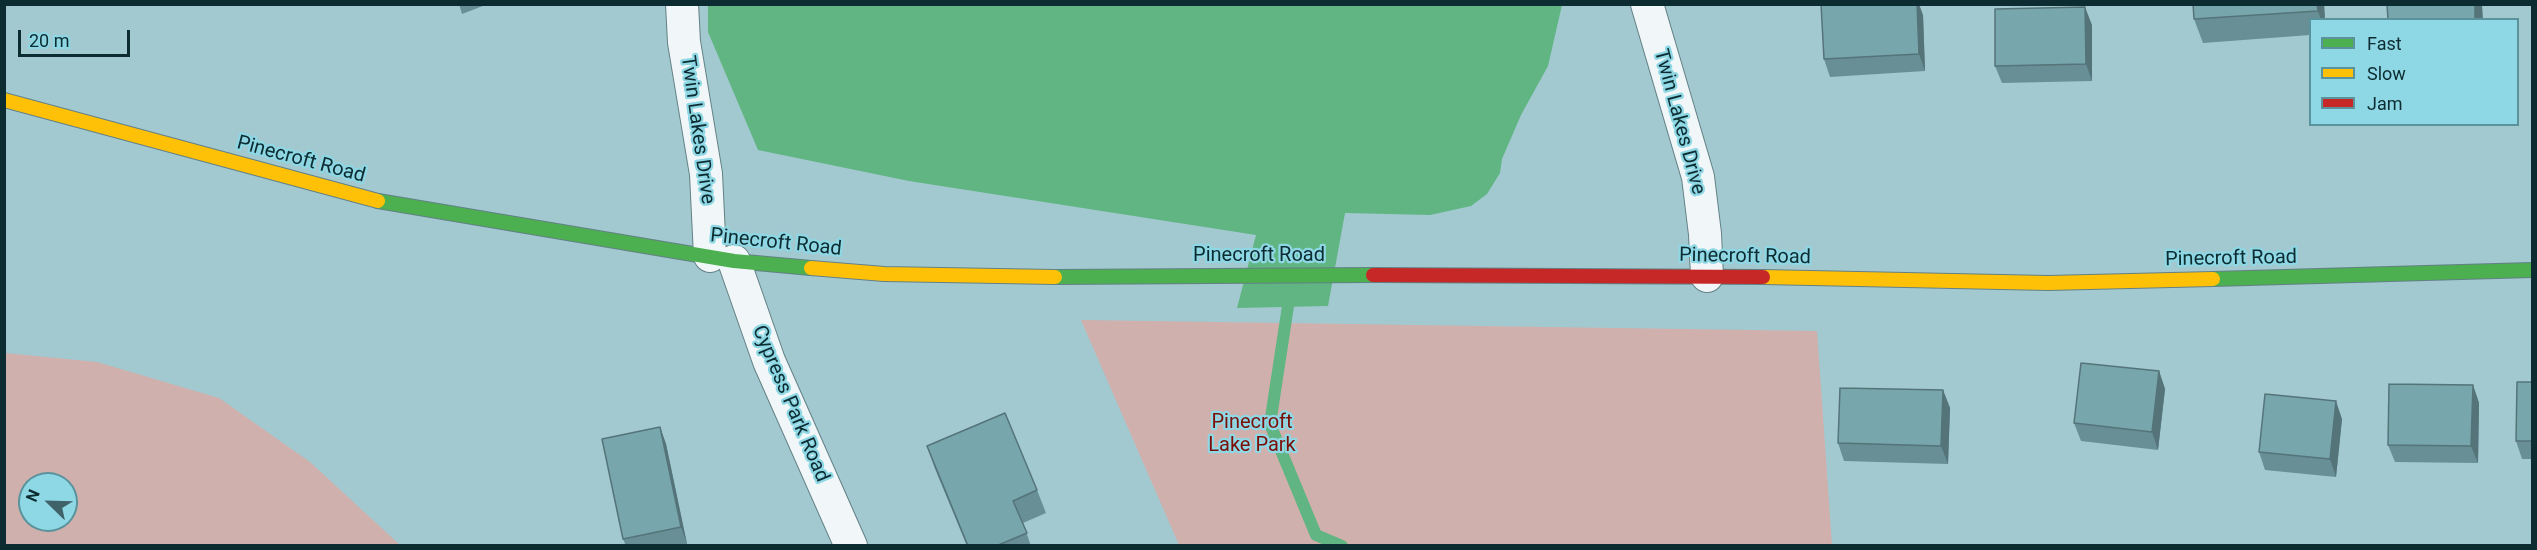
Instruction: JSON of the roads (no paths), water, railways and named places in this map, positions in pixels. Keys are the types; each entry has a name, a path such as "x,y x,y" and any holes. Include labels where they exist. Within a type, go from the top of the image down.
{"street":[{"name":"Twin Lakes Drive","path":"682,4 684,42 722,258"},
{"name":"Twin Lakes Drive","path":"1647,4 1698,177 1705,234 1707,276"},
{"name":"Pinecroft Road","path":"4,100 375,200 722,258 884,274 1081,277 1221,274 1707,276 2048,283 2532,270"},
{"name":"Cypress Park Road","path":"722,258 851,546"}],"waterway":[{"path":"1290,293 1270,424 1316,535 1342,546"}],"park label":[{"name":"Pinecroft Lake Park","path":"1252,434"}]}
